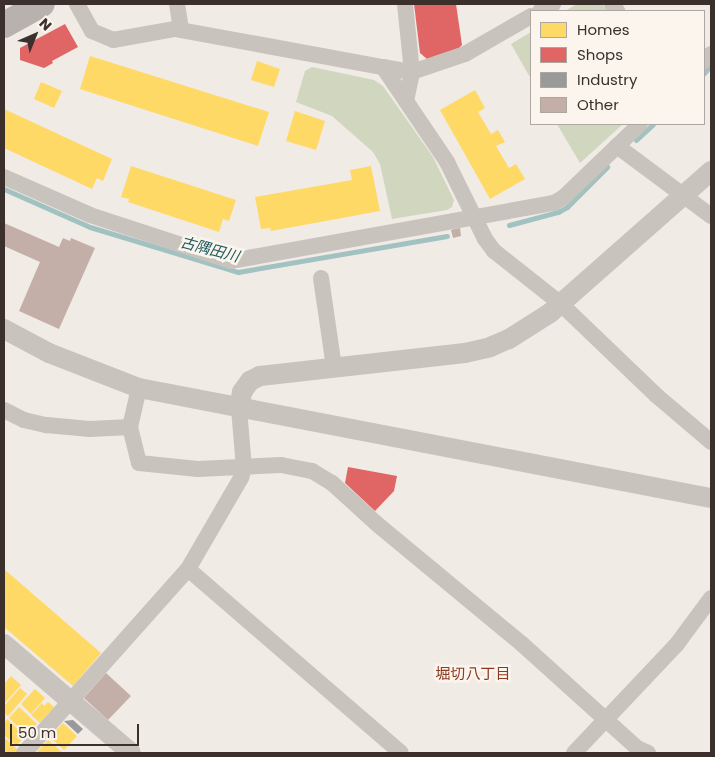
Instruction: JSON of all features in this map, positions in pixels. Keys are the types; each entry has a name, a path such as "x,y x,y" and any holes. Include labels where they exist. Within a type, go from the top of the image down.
{"main road":[{"path":"4,25 42,4"}],"street":[{"path":"77,4 92,31 113,40 181,30 412,72 465,54 530,17"},
{"path":"177,4 181,30"},
{"path":"405,4 412,72 406,101"},
{"path":"542,10 553,4"},
{"path":"383,67 447,162 484,239 494,251 562,304 656,396 711,442"},
{"path":"4,177 90,216 231,261 554,203 564,198 639,125"},
{"path":"617,146 711,216"},
{"path":"24,753 188,569 241,478 244,468 239,408 242,392 250,380 260,376 465,353 490,347 530,327 562,304 711,171"},
{"path":"321,278 334,367"},
{"path":"4,329 49,353 139,388 711,498"},
{"path":"139,388 130,427 140,463 198,469 281,465 312,471 332,483 377,524 522,644 637,748 648,753"},
{"path":"4,410 24,420 46,425 90,429 130,427"},
{"path":"188,569 401,753"},
{"path":"574,753 605,718 630,696 677,644 711,598"},
{"path":"4,644 131,753"}],"green space":[{"path":"577,4 602,4 607,10 567,10"},
{"path":"530,33 530,77 511,44"},
{"path":"312,67 374,80 383,86 433,157 454,200 452,207 447,210 392,219 380,164 373,152 332,116 296,102 305,71"},
{"path":"558,125 622,125 580,163"}],"building: Homes":[{"path":"90,56 269,112 258,146 80,89"},
{"path":"257,61 280,69 274,87 251,80"},
{"path":"41,82 62,91 54,108 34,99"},
{"path":"475,90 485,108 478,112 491,134 498,130 505,142 496,146 509,168 516,164 525,179 490,199 440,110"},
{"path":"4,109 112,159 103,181 97,178 92,189 4,148"},
{"path":"295,111 325,121 316,150 286,141"},
{"path":"131,166 236,200 229,221 223,219 219,232 128,202 129,199 121,197"},
{"path":"371,166 380,211 271,231 270,228 261,229 255,197 352,180 350,170"},
{"path":"4,569 101,653 73,686 4,627"},
{"path":"11,676 21,685 4,704 4,684"},
{"path":"20,688 27,694 8,716 4,713 4,706"},
{"path":"35,689 45,698 31,714 21,704"},
{"path":"48,702 54,707 40,723 31,715 42,703 44,706"},
{"path":"19,707 37,724 27,735 9,718"},
{"path":"7,719 25,736 16,746 4,735 4,721"},
{"path":"63,723 77,736 64,750 50,737"},
{"path":"4,737 18,750 15,753 4,753"},
{"path":"48,740 63,753 36,753"}],"building: Shops":[{"path":"414,4 456,4 462,45 459,48 427,59 420,53"},
{"path":"65,24 78,47 52,61 53,63 44,68 20,60 20,48"},
{"path":"348,467 397,476 394,491 375,511 345,483"}],"building: Industry":[{"path":"73,720 83,729 78,734 64,721"}],"building: Other":[{"path":"4,223 59,247 63,238 70,241 71,238 95,248 59,329 19,311 40,262 4,246"},
{"path":"460,228 461,236 453,238 451,230"},
{"path":"106,673 131,696 108,720 84,698"}],"waterway":[{"name":"古隅田川","path":"705,72 711,65"},
{"name":"古隅田川","path":"636,140 652,125"},
{"name":"古隅田川","path":"509,225 558,212 567,207 607,167"},
{"name":"古隅田川","path":"4,189 90,227 238,272 447,236"}],"district":[{"name":"堀切八丁目","path":"473,674"}]}
